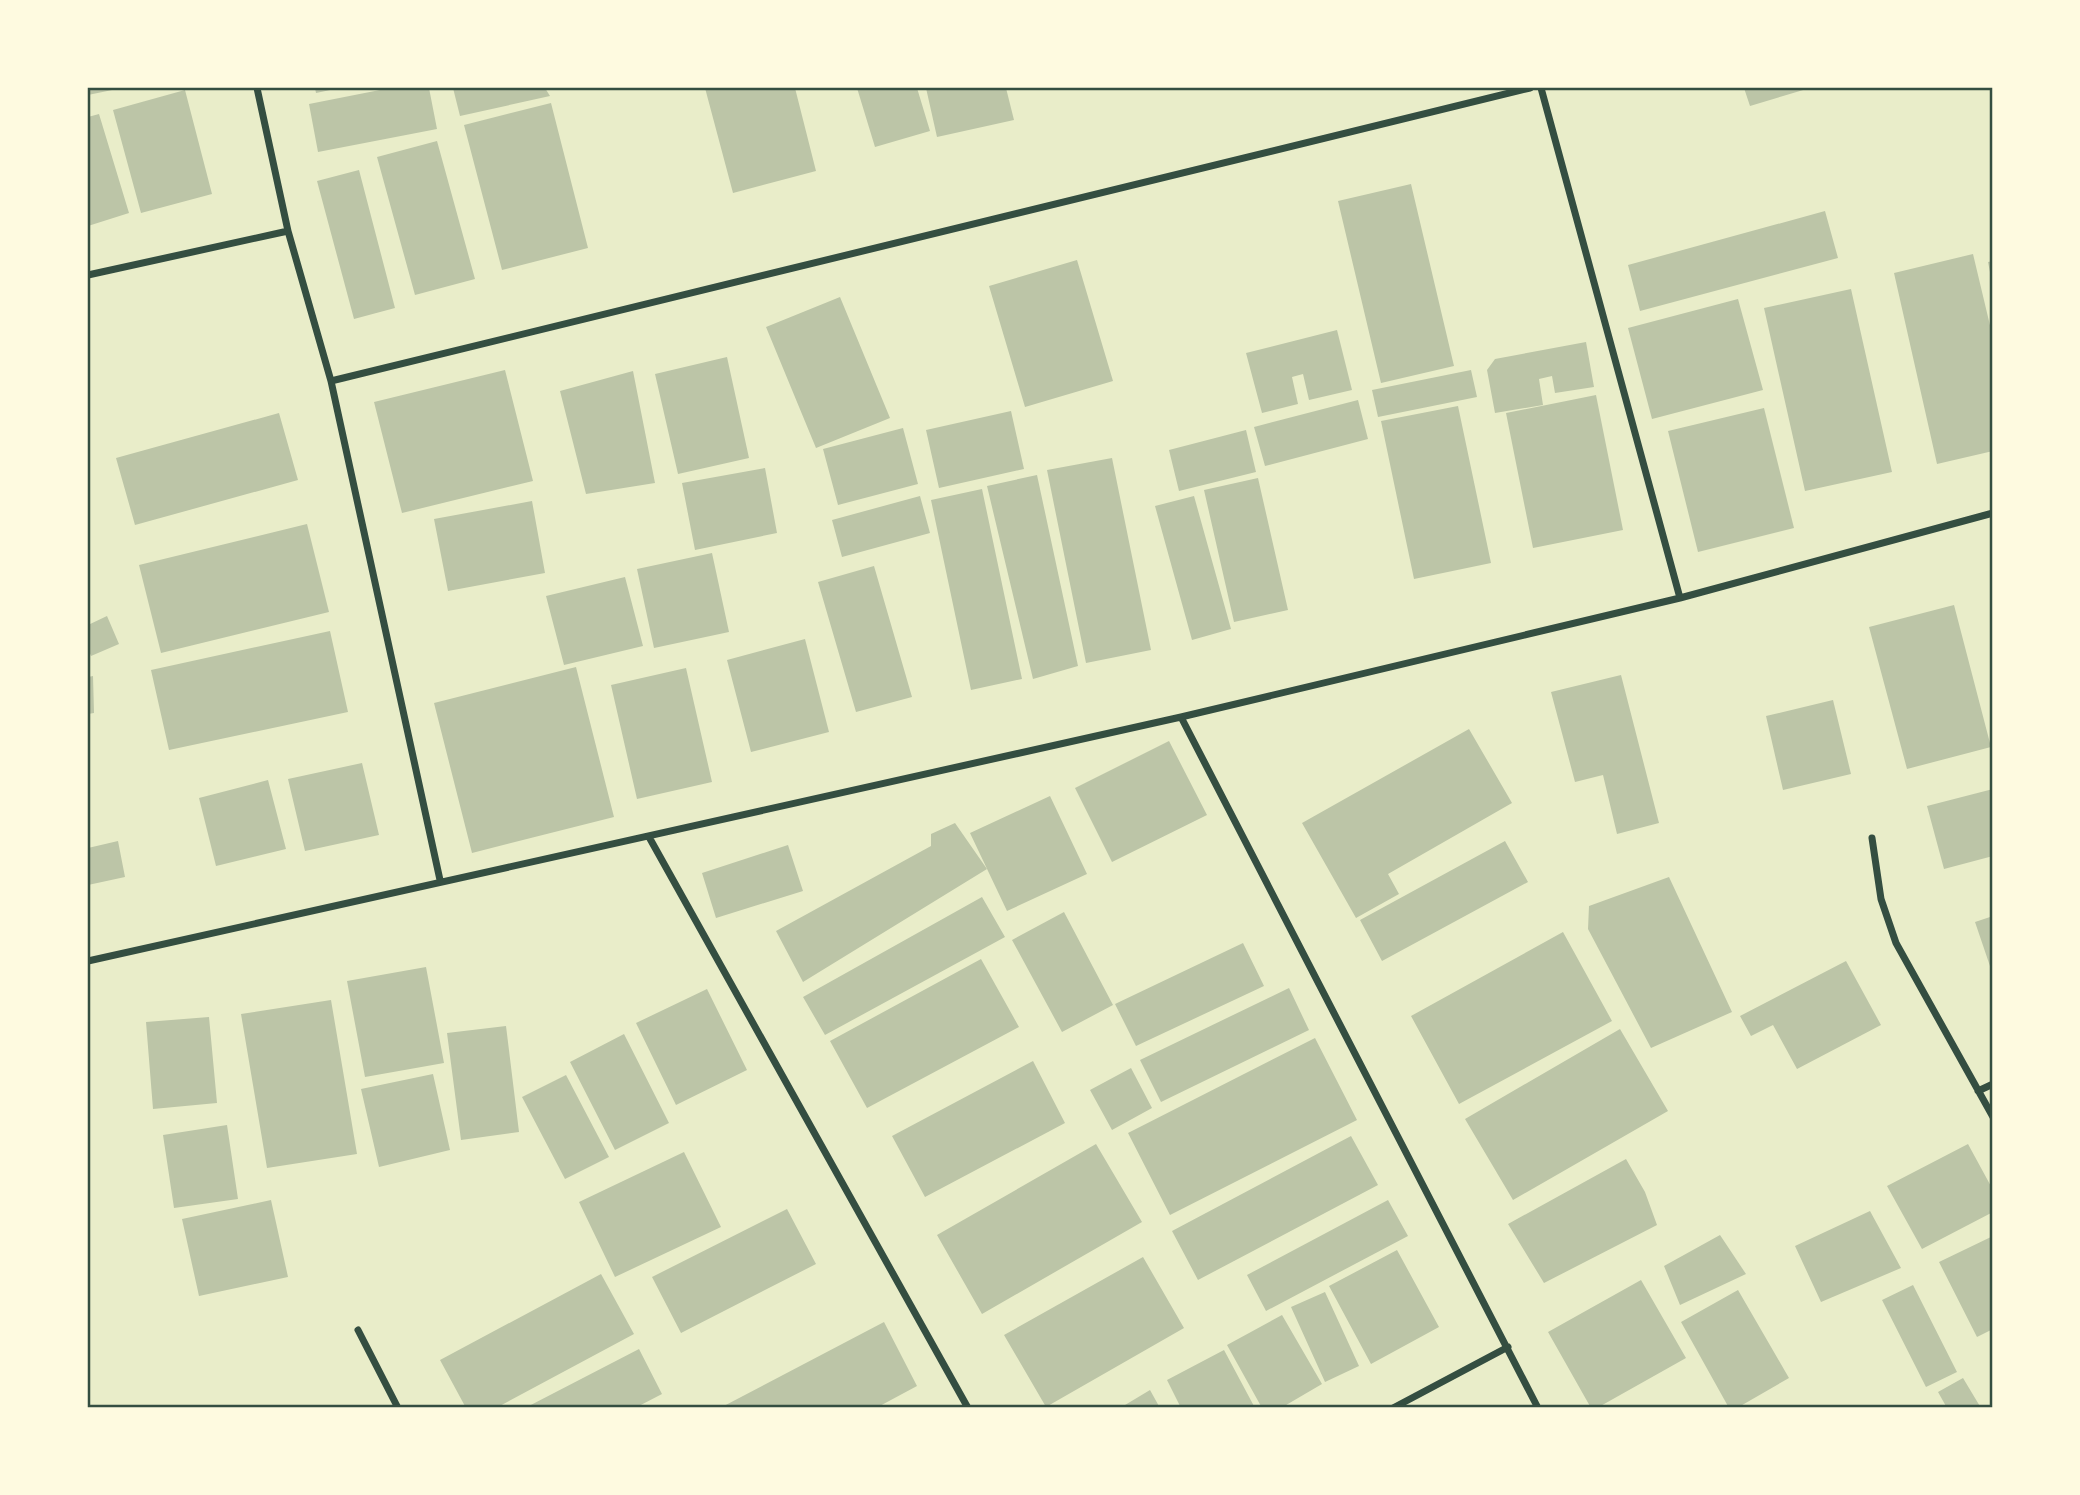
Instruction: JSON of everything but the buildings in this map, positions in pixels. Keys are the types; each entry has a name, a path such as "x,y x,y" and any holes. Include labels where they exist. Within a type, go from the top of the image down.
{"street":[{"path":"257,88 288,231 331,381 440,880"},
{"path":"331,381 1530,88"},
{"path":"1541,88 1680,598"},
{"path":"88,275 288,231"},
{"path":"88,961 440,880 649,837 1181,717 1680,598 1993,513"},
{"path":"1181,717 1538,1408"},
{"path":"649,837 968,1408"},
{"path":"1872,838 1881,899 1896,943 1993,1117"},
{"path":"1978,1091 1993,1084"},
{"path":"358,1330 398,1408"},
{"path":"1393,1408 1508,1348"}]}
